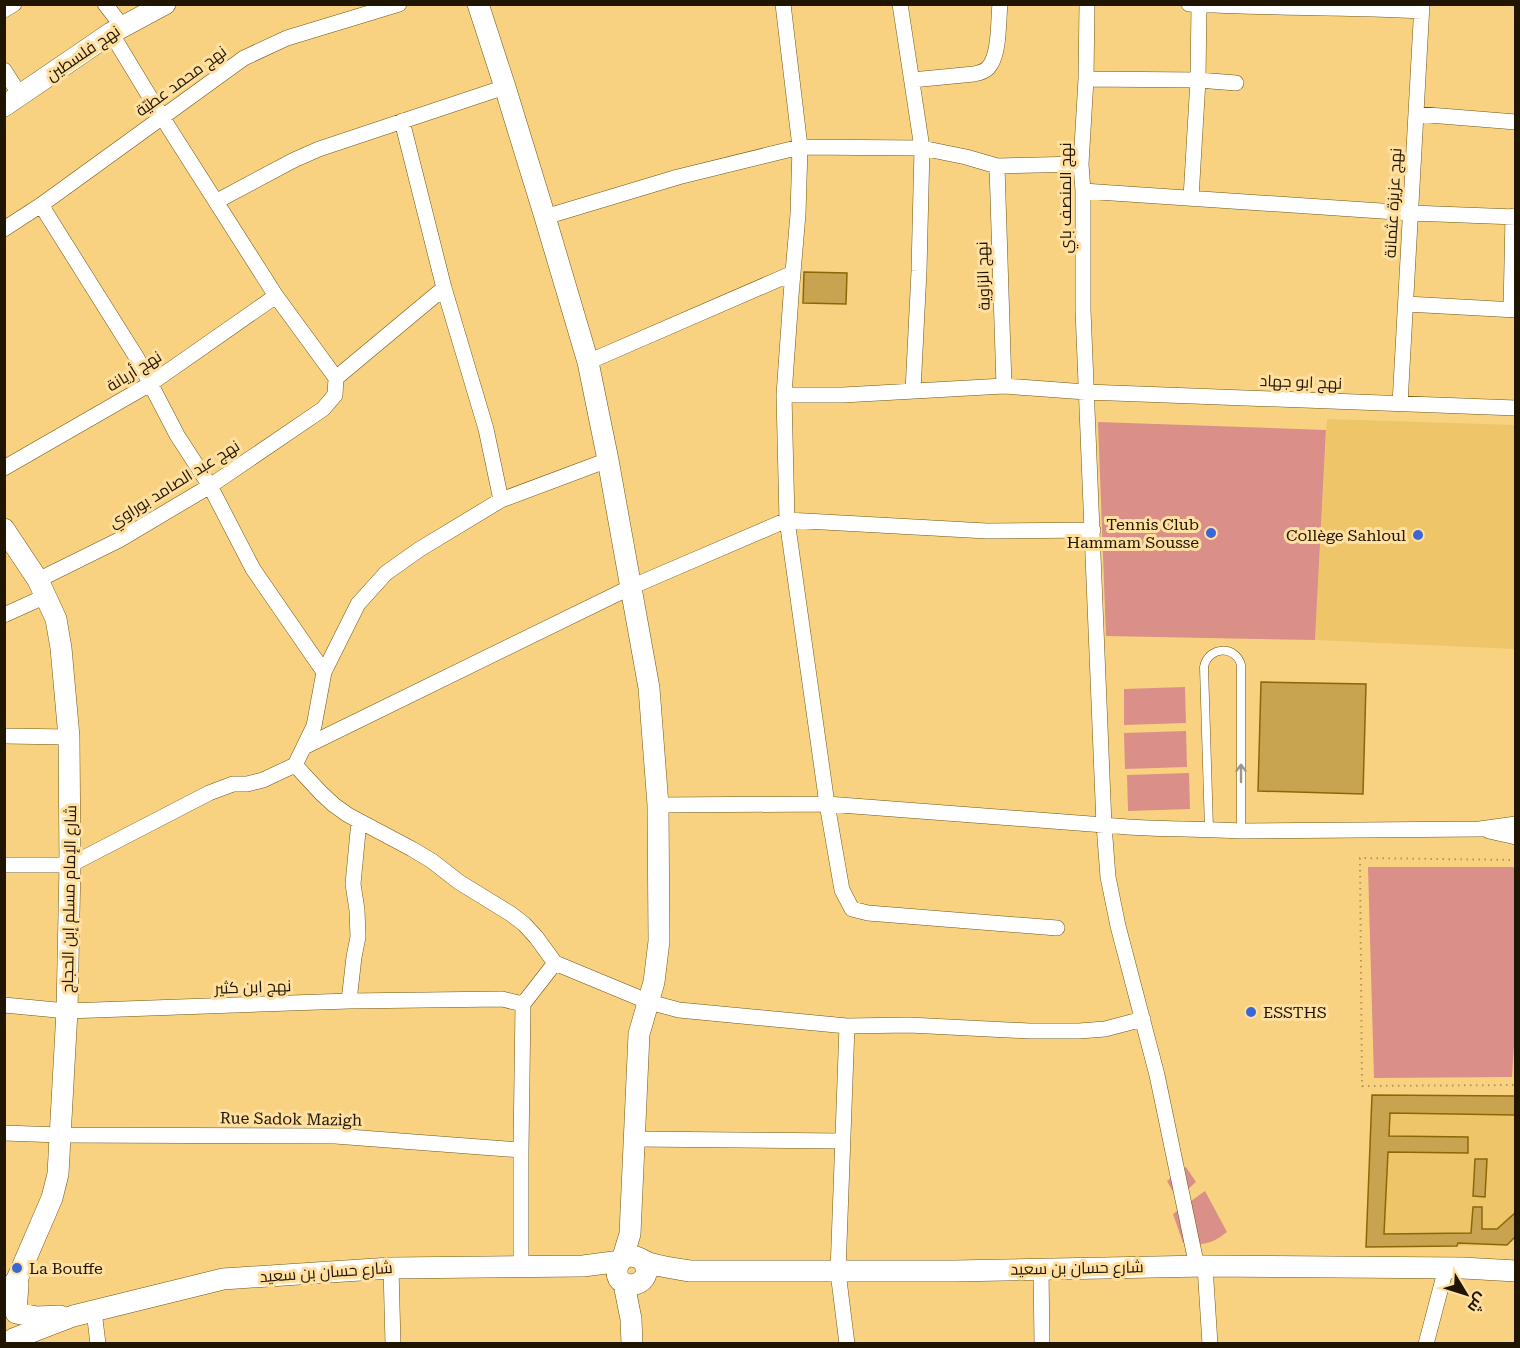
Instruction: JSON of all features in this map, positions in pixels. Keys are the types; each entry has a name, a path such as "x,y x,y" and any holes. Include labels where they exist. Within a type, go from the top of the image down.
{"street":[{"path":"4,10 14,4"},
{"path":"105,4 116,30 162,117 276,296 336,378 444,288"},
{"name":"نهج فلسطين","path":"12,101 116,30 165,4"},
{"name":"نهج محمد عطيّة","path":"4,229 41,205 244,58 287,38 399,4"},
{"path":"478,4 588,362 649,688 658,805 659,941 654,982 639,1034 630,1234 633,1246 632,1344"},
{"path":"783,4 800,147 798,214 784,395 787,520 827,804 842,890 852,909 868,913 1057,928"},
{"path":"900,4 922,148 913,391"},
{"path":"912,80 974,74 987,69 995,54 1000,4"},
{"name":"نهج المنصف باي","path":"1087,4 1086,79 1081,164 1083,310 1108,877 1201,1267 1210,1344"},
{"path":"1189,4 1422,8"},
{"path":"1191,198 1198,80 1199,5"},
{"name":"نهج عزيزة عثمانة","path":"1400,404 1422,8"},
{"path":"4,70 12,101"},
{"path":"1086,79 1198,80 1236,83"},
{"path":"217,201 319,149 505,87"},
{"path":"1416,114 1515,122"},
{"path":"402,121 444,288 486,429 501,500"},
{"path":"545,217 678,177 800,147 922,148 997,166 1081,164"},
{"name":"نهج الزاوية","path":"997,166 1004,386"},
{"path":"1083,191 1411,213 1514,217 1513,310 1406,304"},
{"path":"41,205 137,358 177,435 210,486 253,569 324,672"},
{"path":"588,362 793,273"},
{"name":"نهج أريانة","path":"4,468 150,384 276,296"},
{"name":"نهج عبد الصامد بوراوي","path":"4,615 42,588 210,486 322,409 335,395 336,378"},
{"name":"نهج ابو جهاد","path":"784,395 843,395 1004,386 1086,392 1515,408"},
{"path":"4,865 70,865 209,793 233,784 263,780 295,765 314,726 324,672 358,604 386,573 420,549 501,500 608,460"},
{"path":"304,747 631,586 787,520 976,530 1092,530"},
{"name":"شارع اﻹمام مسلم إبن الحجاج","path":"4,529 42,588 56,619 69,737 70,865 68,1011 58,1174 52,1198 18,1277 8,1308 19,1316 23,1324 20,1334 9,1341"},
{"path":"4,736 69,737"},
{"path":"295,765 334,806 432,861 459,882 511,914 530,931 555,963 649,1002 679,1010 847,1026 909,1025 1079,1031 1105,1029 1143,1019"},
{"path":"658,805 827,804 1122,827 1241,831 1480,829 1515,824"},
{"path":"349,1001 358,938 353,884 359,821"},
{"path":"1480,829 1515,837"},
{"path":"521,1267 523,1004 555,963"},
{"name":"نهج ابن كثير","path":"4,1005 68,1011 349,1001 502,999 523,1004"},
{"path":"847,1026 838,1272 847,1344"},
{"name":"Rue Sadok Mazigh","path":"4,1133 335,1136 521,1150"},
{"path":"635,1139 842,1141"},
{"name":"شارع حسان بن سعيد","path":"1454,1268 1515,1257"},
{"name":"شارع حسان بن سعيد","path":"9,1341 73,1316 223,1279 391,1268 583,1266 632,1271 838,1272 1201,1267 1454,1268 1515,1271"},
{"path":"391,1268 393,1344"},
{"path":"1426,1344 1454,1268"},
{"path":"1041,1269 1042,1344"},
{"name":"شارع حسان بن سعيد","path":"8,1308 37,1317 73,1316"},
{"path":"94,1311 98,1344"}],"lane":[{"path":"1209,829 1204,667 1206,659 1212,653 1223,651 1230,652 1239,658 1241,665 1241,831"}],"path":[{"path":"1515,860 1360,858 1362,1086 1515,1085"}],"shaded area":[{"name":"Collège Sahloul","path":"1327,419 1515,425 1515,649 1315,640"},
{"name":"Tennis Club Hammam Sousse","path":"1098,422 1326,430 1315,640 1106,636"},
{"path":"1185,687 1186,723 1124,725 1124,689"},
{"path":"1186,731 1187,767 1125,769 1124,733"},
{"path":"1189,773 1190,809 1128,811 1127,775"},
{"path":"1368,867 1513,867 1516,870 1516,1013 1512,1077 1374,1078"},
{"path":"1372,1095 1515,1096 1515,1237 1507,1245 1366,1247"},
{"path":"1186,1167 1196,1182 1177,1199 1167,1181"},
{"path":"1205,1191 1227,1232 1206,1243 1183,1243 1173,1214"}],"building":[{"path":"804,272 847,273 846,304 803,303"},
{"path":"1261,682 1366,684 1363,794 1258,791"},
{"path":"1372,1095 1515,1096 1515,1115 1390,1113 1389,1136 1468,1137 1468,1153 1388,1152 1384,1234 1471,1233 1473,1207 1482,1207 1482,1229 1497,1229 1515,1213 1515,1237 1507,1245 1458,1243 1457,1246 1366,1247"},
{"path":"1475,1159 1487,1159 1485,1197 1473,1196"}],"place":[{"name":"Tennis Club Hammam Sousse","path":"1211,533"},
{"name":"Collège Sahloul","path":"1418,535"},
{"name":"ESSTHS","path":"1251,1012"},
{"name":"La Bouffe","path":"17,1268"}]}
